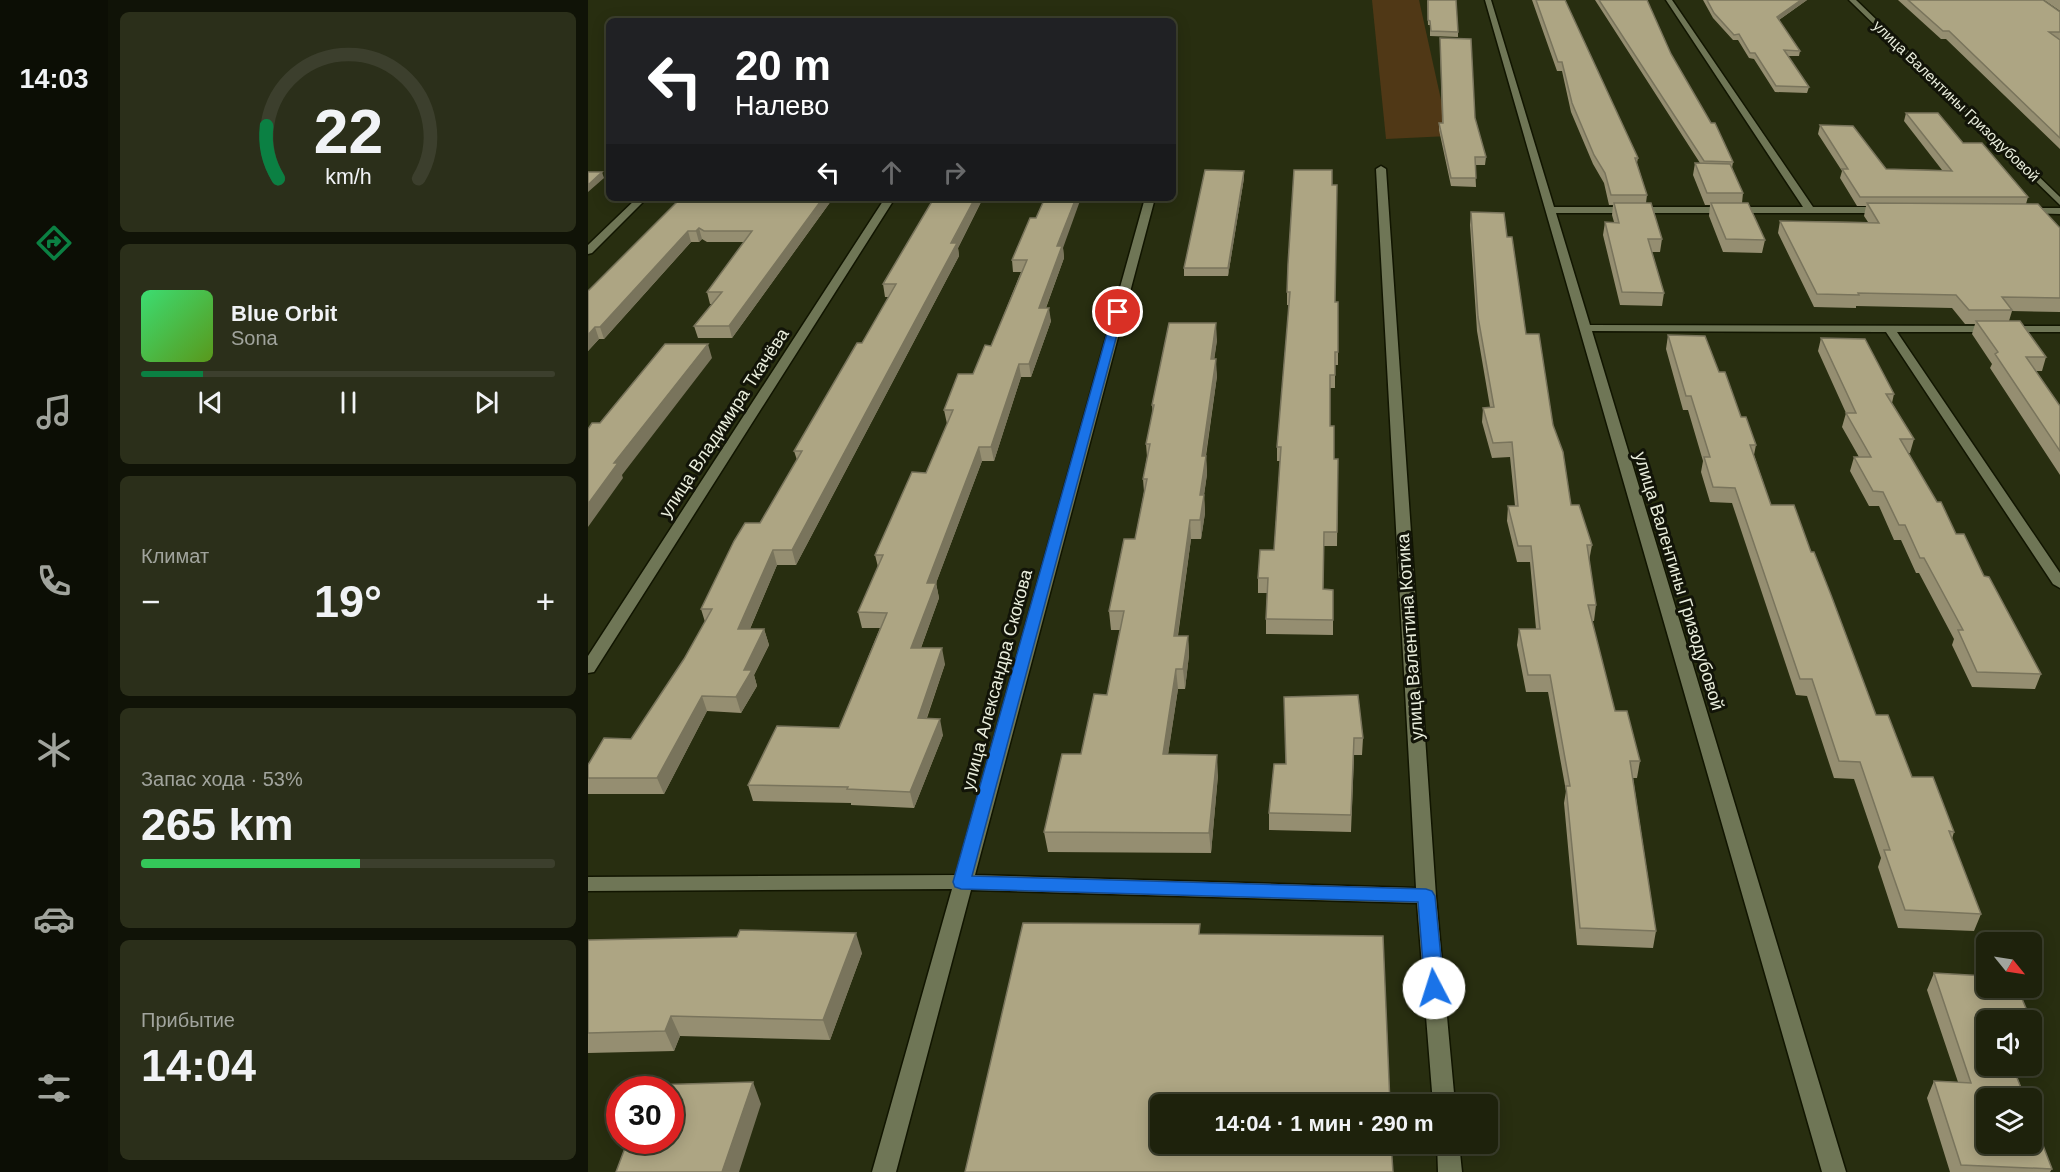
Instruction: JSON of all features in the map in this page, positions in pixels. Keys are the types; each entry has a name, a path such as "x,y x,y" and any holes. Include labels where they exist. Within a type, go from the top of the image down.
{"street":[{"name":"улица Валентины Гризодубовой","path":"1488,0 1834,1172"},
{"path":"1669,0 1810,210"},
{"name":"улица Валентины Гризодубовой","path":"1852,0 2060,202"},
{"name":"улица Валентина Котика","path":"1381,169 1426,896 1443,1094"},
{"path":"588,251 639,201"},
{"name":"улица Владимира Ткачёва","path":"588,668 888,201"},
{"name":"улица Александра Скокова","path":"884,1172 961,882 1149,201"},
{"path":"1549,210 1893,210"},
{"path":"2012,211 2060,211"},
{"path":"1584,328 2060,329"},
{"path":"1889,328 2060,584"},
{"path":"588,884 961,882 1426,896"},
{"path":"1449,1154 1450,1172"}],"shaded area":[{"path":"1372,0 1419,0 1449,136 1386,139"}],"building":[{"path":"1428,0 1456,0 1458,32 1431,31 1428,20"},
{"path":"1536,0 1565,0 1638,158 1635,158 1647,195 1611,195 1605,173 1594,155 1572,103 1562,62 1558,62"},
{"path":"1599,0 1647,0 1671,54 1711,123 1715,123 1733,162 1704,161"},
{"path":"1707,0 1801,0 1777,17 1800,51 1784,50 1809,87 1776,86 1755,53 1750,53 1739,34 1734,35 1714,13"},
{"path":"1908,0 2043,0 2060,12 2060,32 2049,32 2060,40 2060,138 1949,31 1943,31"},
{"path":"1440,38 1471,39 1475,118 1486,157 1475,157 1476,178 1451,178 1439,123 1443,123"},
{"path":"1906,113 1938,113 1963,143 1982,143 2028,197 1860,197 1842,169 1848,169 1820,125 1853,126 1886,169 1952,171"},
{"path":"1695,163 1730,164 1743,193 1707,193"},
{"path":"1205,170 1244,171 1228,268 1184,268"},
{"path":"1294,170 1332,170 1332,185 1337,185 1335,302 1338,302 1338,352 1335,352 1335,375 1330,375 1330,426 1334,426 1334,459 1338,459 1337,532 1324,532 1323,589 1333,590 1333,620 1266,619 1268,578 1258,578 1260,550 1274,550 1281,447 1277,447 1290,292 1287,292"},
{"path":"588,172 602,172 588,185"},
{"path":"678,201 821,201 729,326 694,326 722,292 707,292 752,231 704,231 699,228 696,231 688,231 600,327 595,327 588,335 588,291"},
{"path":"932,201 973,201 951,243 957,243 792,550 773,550 738,629 764,629 744,670 752,670 736,697 702,696 657,778 588,778 588,765 604,738 631,739 684,659 712,609 701,609 734,541 745,523 760,523 802,451 794,451 857,343 862,343 896,284 883,284"},
{"path":"1044,201 1075,201 1057,246 1062,246 1039,308 1049,308 1029,364 1019,364 991,447 979,447 927,583 936,583 911,648 942,648 918,718 940,719 910,792 847,789 848,787 748,785 777,726 839,728 887,613 858,612 883,555 875,555 912,472 926,473 953,410 944,410 958,374 973,374 985,345 991,346 1027,260 1012,260 1030,218 1036,218"},
{"path":"1614,203 1651,203 1662,239 1648,239 1664,293 1622,292 1605,222 1619,223"},
{"path":"1711,203 1748,203 1765,240 1726,239"},
{"path":"1867,203 2038,204 2060,228 2060,298 2002,297 2012,310 1969,310 1956,295 1817,294 1780,221 1879,223"},
{"path":"1471,212 1504,213 1507,237 1512,237 1526,334 1539,334 1553,425 1563,452 1571,505 1579,505 1592,545 1587,545 1596,605 1588,605 1615,711 1627,711 1640,761 1630,761 1656,931 1580,928 1566,786 1570,786 1550,675 1528,675 1519,629 1540,629 1531,546 1518,546 1508,506 1518,506 1512,442 1493,443 1483,408 1494,407 1478,317"},
{"path":"1976,321 2020,321 2046,357 2026,357 2060,406 2060,451 1995,354 1998,352"},
{"path":"1169,323 1216,323 1211,359 1216,359 1202,456 1206,456 1200,495 1204,495 1200,520 1190,520 1174,636 1188,636 1183,669 1176,669 1163,754 1217,755 1209,833 1044,832 1062,754 1081,754 1094,694 1107,695 1124,611 1109,611 1124,539 1135,539 1147,479 1143,479 1150,444 1146,444 1154,405 1152,405"},
{"path":"1668,335 1705,336 1719,372 1725,372 1741,417 1746,417 1756,445 1750,445 1771,505 1794,505 1876,715 1888,715 1912,777 1933,777 1954,832 1949,831 1981,914 1905,910 1884,850 1890,850 1860,762 1839,761 1812,679 1800,679 1735,488 1713,487 1704,457 1710,457 1691,396 1686,396"},
{"path":"1821,338 1865,339 1894,394 1886,394 1914,439 1900,439 1937,502 1941,502 1956,534 1964,534 1984,576 1989,577 2041,674 1977,672 1958,630 1963,630 1924,558 1920,558 1905,525 1899,525 1883,492 1873,491 1854,457 1871,457 1846,413 1856,413"},
{"path":"665,344 708,344 614,463 618,463 588,504 588,429 592,423 600,423"},
{"path":"1358,695 1363,738 1354,738 1351,815 1269,813 1274,764 1286,764 1284,697"},
{"path":"1023,923 1200,924 1199,934 1383,936 1390,1094 1150,1094 1150,1154 1392,1154 1393,1172 965,1172"},
{"path":"740,930 856,933 823,1020 671,1016 665,1031 588,1033 588,940 737,937"},
{"path":"1934,973 1976,975 1976,998 2022,998 2027,1010 1976,1010 1976,1076 2016,1076 2021,1088 1976,1088 1976,1154 2042,1154 2042,1143 2052,1169 1961,1165 1934,1081 1971,1083"},
{"path":"753,1082 722,1172 616,1172 623,1154 684,1154 684,1084"}],"route":[{"path":"1118,312 961,882 1426,896 1434,988"}]}
